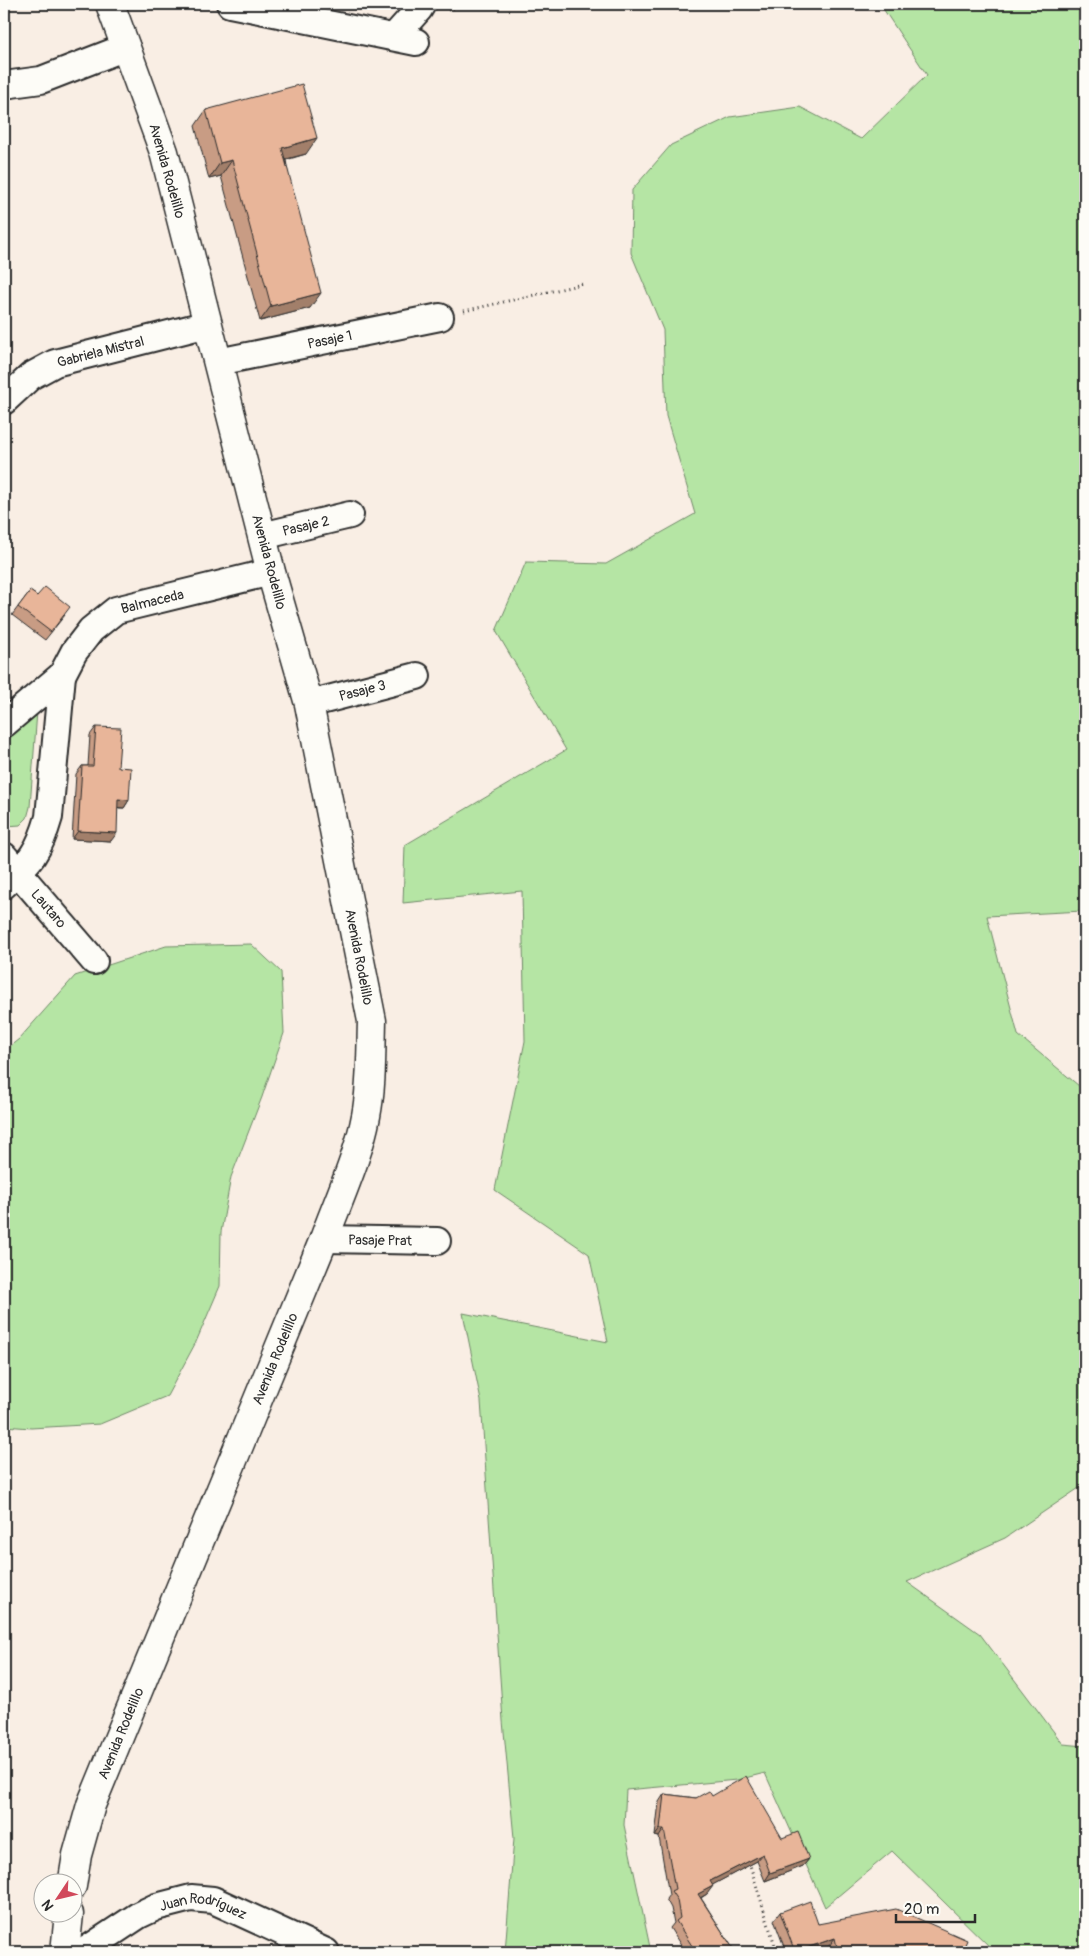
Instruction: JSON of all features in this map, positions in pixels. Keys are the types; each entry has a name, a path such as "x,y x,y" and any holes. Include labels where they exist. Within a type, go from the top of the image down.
{"street":[{"name":"Avenida Rodelillo","path":"74,1874 90,1804 324,1239 357,1149 366,1117 371,1075 372,1021 309,704 271,572 164,152 110,4"},
{"path":"230,4 280,10 405,40 422,4"},
{"path":"4,85 41,80 126,47"},
{"name":"Pasaje 1","path":"218,362 440,317"},
{"name":"Gabriela Mistral","path":"4,401 31,376 55,363 208,324"},
{"name":"Pasaje 2","path":"262,536 350,515"},
{"name":"Balmaceda","path":"4,724 62,675 74,652 91,630 116,610 271,572"},
{"name":"Balmaceda","path":"8,871 34,857 44,836 49,817 62,675"},
{"name":"Pasaje 3","path":"309,704 417,676"},
{"name":"Lautaro","path":"8,871 94,961"},
{"name":"Pasaje Prat","path":"324,1239 437,1241"},
{"name":"Juan Rodríguez","path":"83,1952 139,1915 156,1907 191,1898 213,1900 326,1952"},
{"path":"64,1952 68,1924"}],"path":[{"path":"440,317 583,284"},
{"path":"749,1861 777,1952"}],"green space":[{"path":"880,4 1085,4 1085,917 1083,911 987,916 1018,1035 1085,1091 1085,1484 1005,1538 907,1582 980,1634 1063,1744 1085,1746 1085,1952 995,1952 892,1851 825,1907 765,1773 737,1780 626,1790 624,1825 651,1952 505,1952 514,1838 503,1721 481,1401 463,1313 608,1342 589,1254 495,1190 525,1041 522,891 403,903 405,845 566,750 496,631 526,562 606,564 695,514 666,416 663,330 631,253 632,190 671,145 730,117 800,107 861,139 927,75"},
{"path":"37,711 30,807 27,818 20,825 7,826 4,824 4,740"},
{"path":"251,944 281,972 284,1033 231,1177 221,1232 220,1286 196,1342 167,1396 100,1424 31,1428 4,1426 4,1051 19,1039 75,976 166,946"}],"building":[{"path":"302,84 317,138 282,148 321,293 271,306 232,160 220,163 206,110"},
{"path":"45,587 70,607 51,632 18,607 30,591 37,596"},
{"path":"96,727 121,728 118,767 131,768 129,800 118,799 117,833 78,831 82,766 93,766"},
{"path":"746,1776 782,1838 798,1832 809,1859 770,1873 763,1854 710,1881 713,1886 698,1894 734,1950 740,1948 742,1952 696,1952 676,1921 680,1918 677,1900 671,1891 675,1889 664,1829 660,1829 664,1794 696,1798 709,1791 712,1796"},
{"path":"810,1901 818,1924 896,1909 967,1940 962,1952 838,1952 835,1938 795,1952 780,1912"}]}
